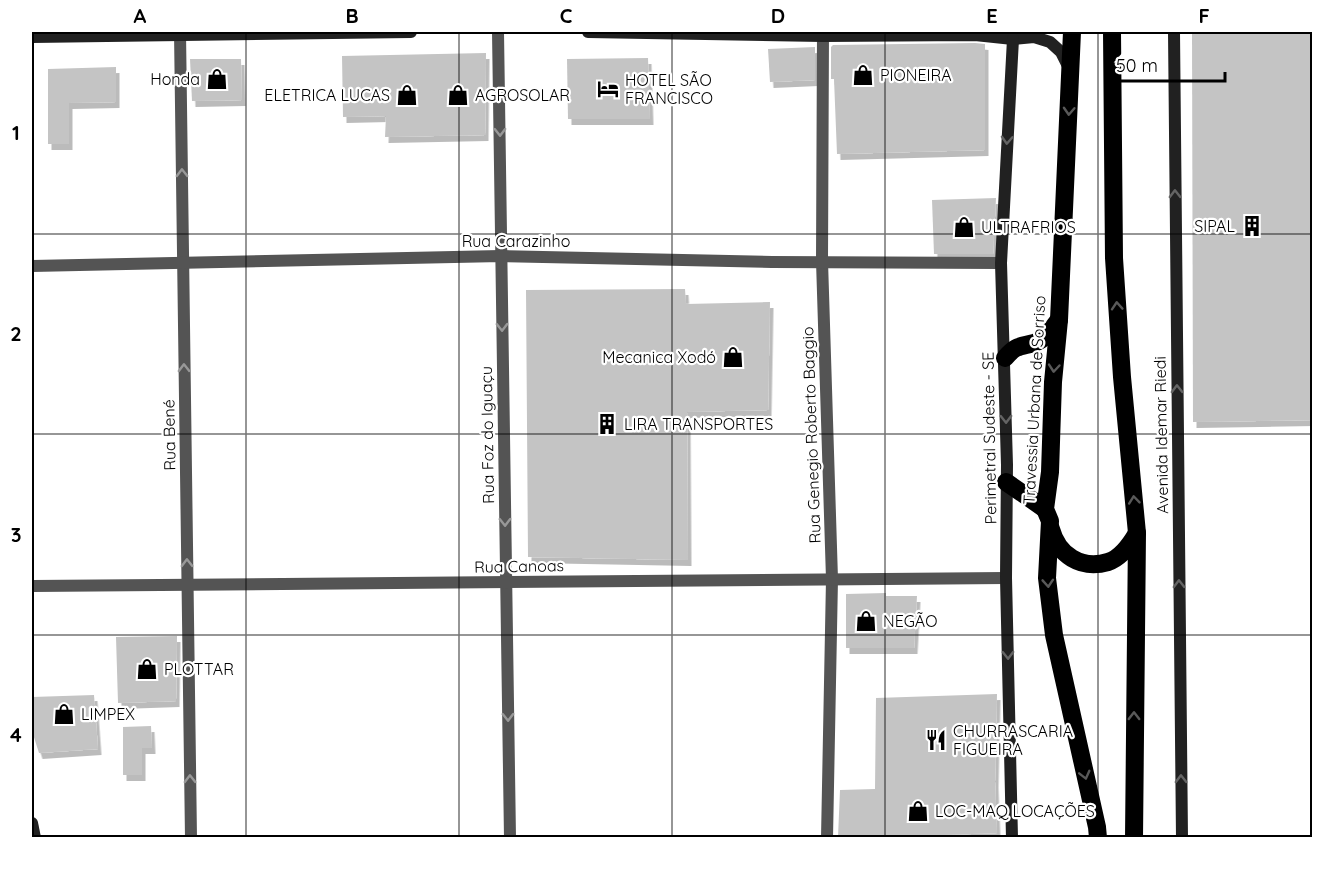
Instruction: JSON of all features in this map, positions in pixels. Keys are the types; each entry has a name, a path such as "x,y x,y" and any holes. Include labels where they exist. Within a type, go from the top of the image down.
{"highway":[{"name":"Travessia Urbana de Sorriso","path":"1072,32 1059,320 1053,382 1047,578 1054,635 1098,837"},
{"path":"1112,32 1114,258 1122,377 1137,533 1134,837"},
{"path":"1005,358 1013,348 1035,343 1044,337 1059,320"},
{"path":"1006,482 1048,515 1055,542 1069,557 1088,564 1109,562 1126,550 1137,533"}],"street":[{"path":"32,37 411,32"},
{"name":"Rua Foz do Iguaçu","path":"498,32 510,837"},
{"path":"588,32 975,35 1013,39 1034,37 1050,42 1061,52 1071,73"},
{"path":"999,32 1013,39 1027,32"},
{"name":"Avenida Idemar Riedi","path":"1174,32 1182,837"},
{"name":"Rua Bené","path":"180,34 190,837"},
{"name":"Rua Genegio Roberto Baggio","path":"823,34 822,261 832,579 827,837"},
{"name":"Perimetral Sudeste - SE","path":"1012,837 1006,578 1005,358 1001,263 1013,39"},
{"name":"Rua Carazinho","path":"32,266 501,256 1001,263"},
{"name":"Rua Canoas","path":"32,586 1006,578"},
{"path":"32,823 35,837"}],"building":[{"name":"SIPAL","path":"1192,32 1312,32 1312,420 1193,422"},
{"name":"PIONEIRA","path":"985,44 985,150 837,154 834,79 831,79 831,47 833,45"},
{"path":"815,47 815,80 770,82 768,49"},
{"path":"486,53 485,135 385,137 386,116 343,117 342,56"},
{"name":"HOTEL SÃO FRANCISCO","path":"648,58 650,119 568,119 567,59"},
{"name":"Honda","path":"190,59 241,59 242,100 192,101"},
{"path":"116,67 116,102 69,103 69,144 48,144 48,69"},
{"name":"ULTRAFRIOS","path":"996,198 993,254 934,254 932,200"},
{"name":"LIRA TRANSPORTES","path":"685,289 686,304 770,302 768,410 687,412 688,560 528,557 526,290"},
{"path":"886,593 886,596 917,596 914,648 846,648 846,594"},
{"name":"PLOTTAR","path":"177,636 176,701 118,703 116,637"},
{"path":"997,694 995,782 997,833 838,837 840,790 875,789 876,698"},
{"name":"LIMPEX","path":"94,695 98,749 39,753 32,731 32,697"},
{"path":"151,726 152,748 142,748 142,775 123,775 123,727"}],"place":[{"name":"PIONEIRA","path":"863,75"},
{"name":"Honda","path":"217,79"},
{"name":"HOTEL SÃO FRANCISCO","path":"608,89"},
{"name":"ELETRICA LUCAS","path":"407,95"},
{"name":"AGROSOLAR","path":"458,95"},
{"name":"SIPAL","path":"1252,226"},
{"name":"ULTRAFRIOS","path":"964,227"},
{"name":"Mecanica Xodó","path":"733,357"},
{"name":"LIRA TRANSPORTES","path":"607,424"},
{"name":"NEGÃO","path":"866,621"},
{"name":"PLOTTAR","path":"147,669"},
{"name":"LIMPEX","path":"64,714"},
{"name":"CHURRASCARIA FIGUEIRA","path":"936,740"},
{"name":"LOC-MAQ LOCAÇÕES","path":"918,811"}]}
